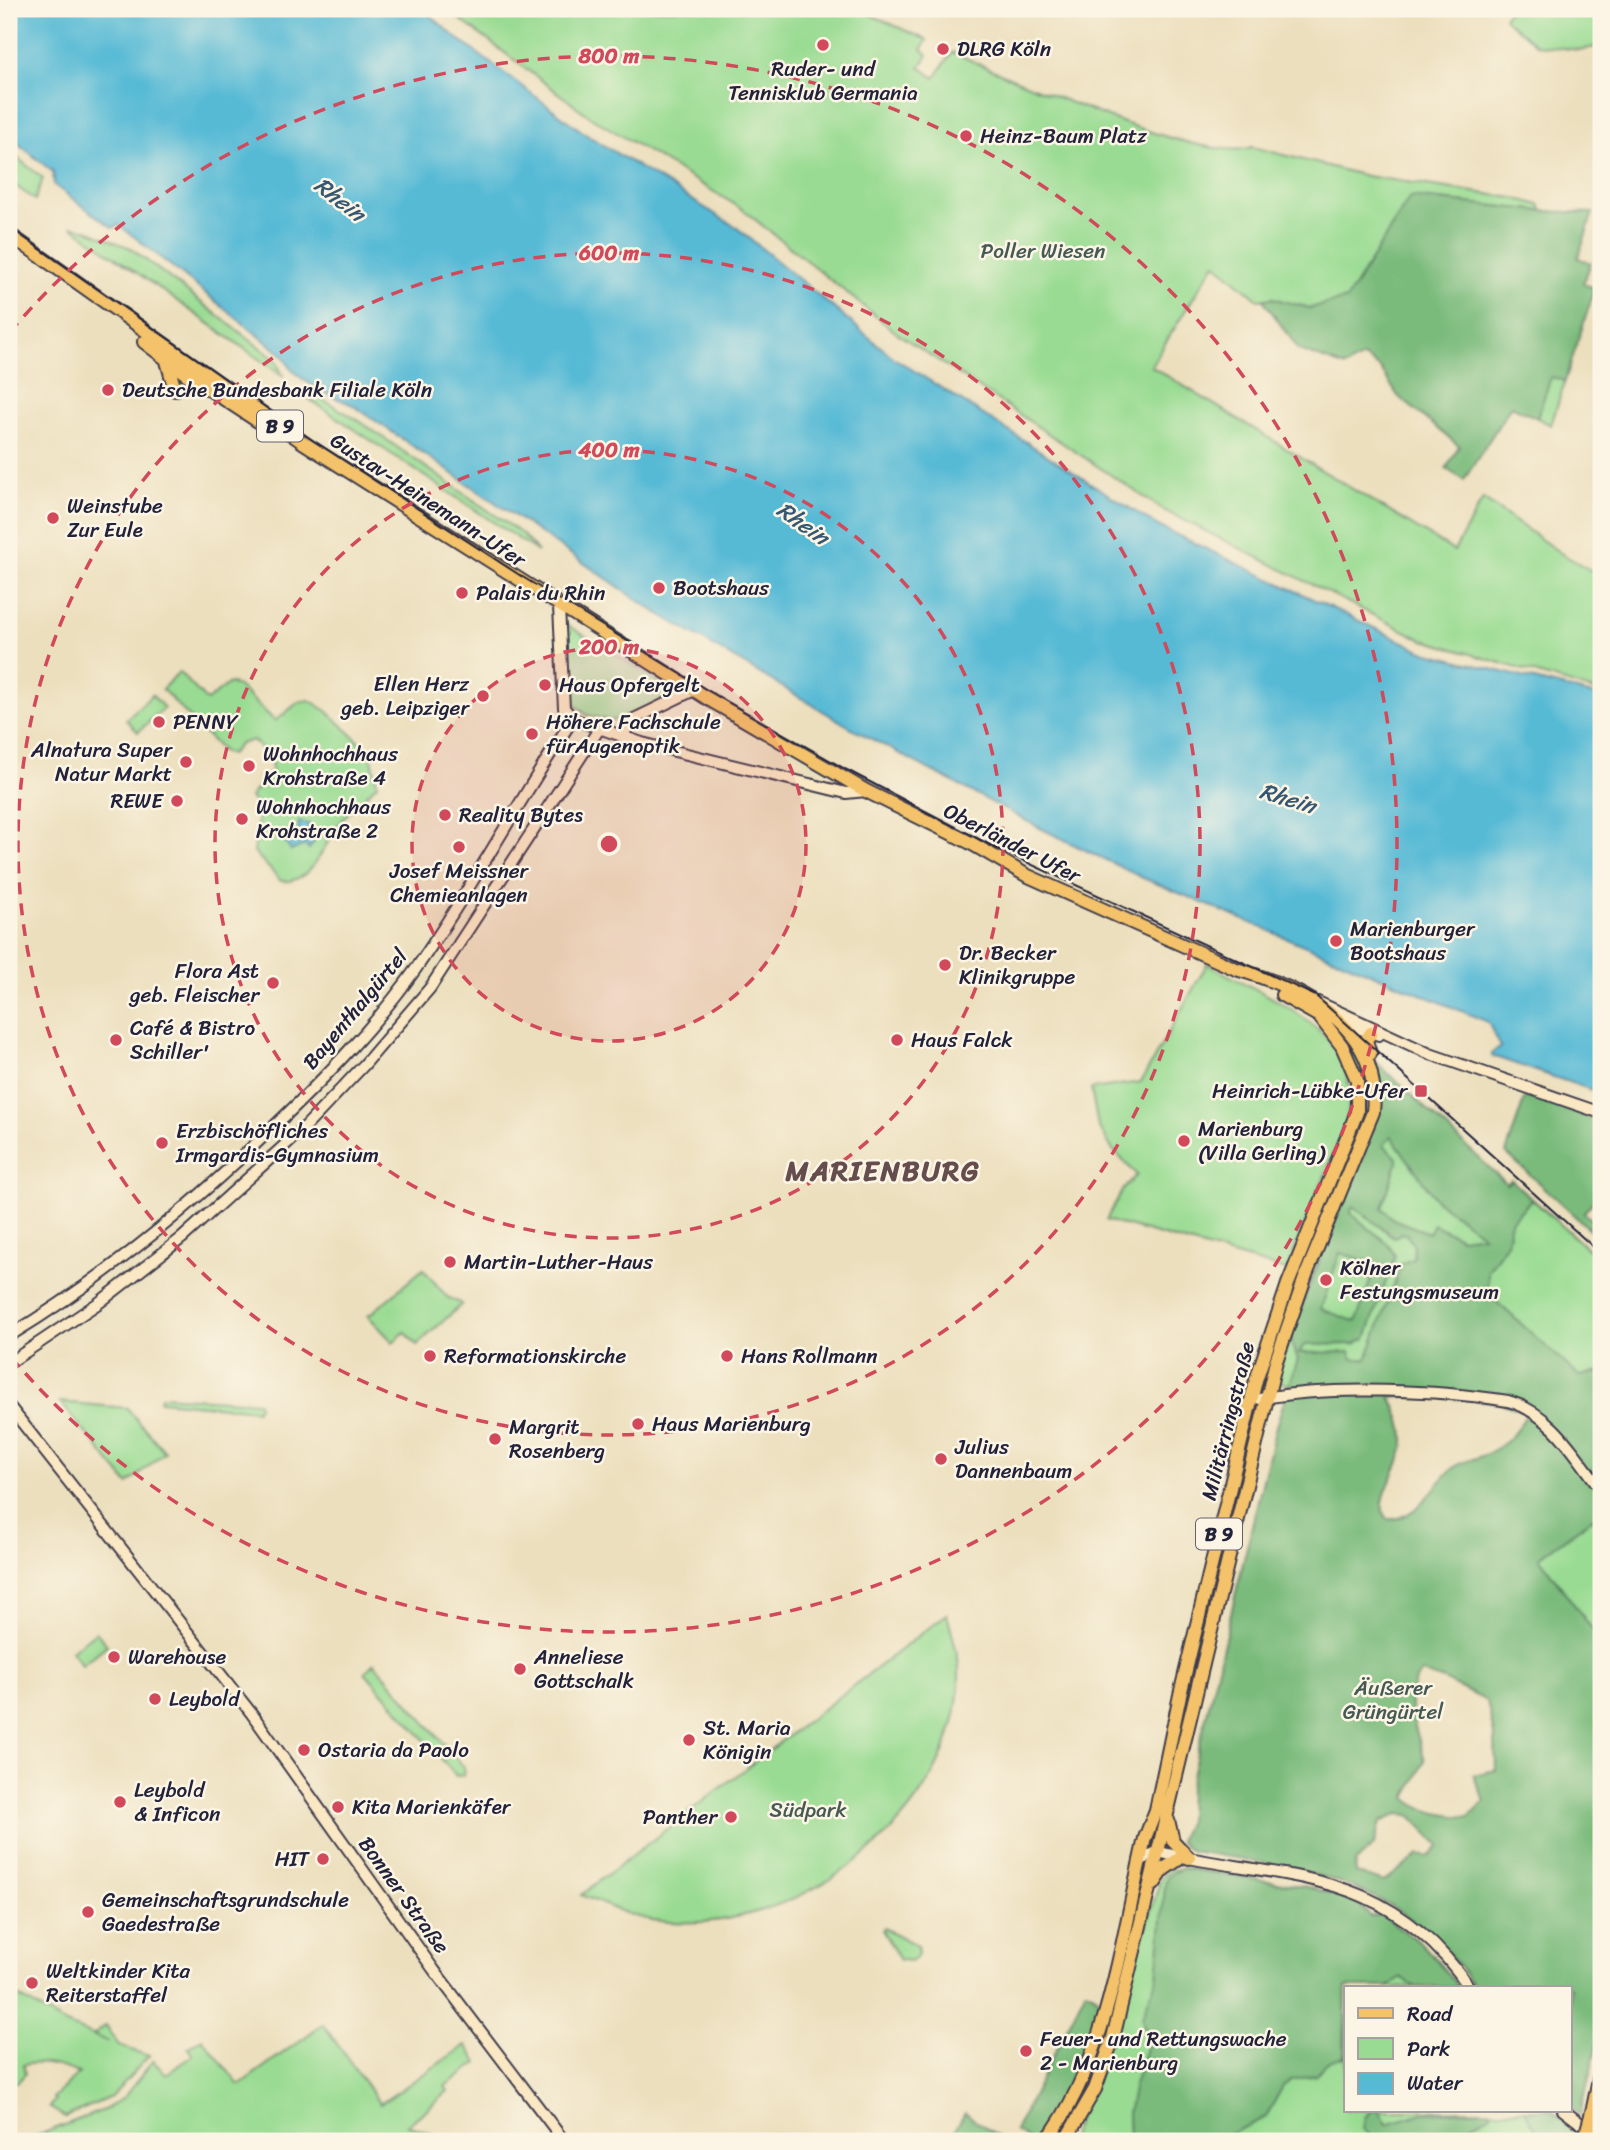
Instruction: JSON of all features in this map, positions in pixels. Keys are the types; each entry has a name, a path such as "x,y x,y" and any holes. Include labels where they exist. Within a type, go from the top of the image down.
{"highway":[{"path":"1585,2141 1601,2074"}],"main road":[{"name":"Gustav-Heinemann-Ufer","path":"9,234 304,443 559,611"},
{"name":"Gustav-Heinemann-Ufer","path":"9,244 233,406 622,651"},
{"path":"167,360 175,390"},
{"path":"559,611 564,708 573,719 622,737 846,793 866,791"},
{"name":"Oberländer Ufer","path":"622,651 690,692 705,697"},
{"name":"Oberländer Ufer","path":"622,651 866,791 969,842 1026,875 1236,970 1259,976 1314,1000"},
{"path":"622,737 632,720 690,692"},
{"name":"Bayenthalgürtel","path":"9,1336 53,1308 160,1229 283,1119 358,1041 429,949 573,719"},
{"name":"Bayenthalgürtel","path":"9,1363 65,1326 182,1238 306,1126 392,1033 449,962 599,729"},
{"path":"439,934 451,937 460,946"},
{"path":"429,949 436,960 449,962"},
{"name":"Militärringstraße","path":"1065,2141 1088,2104 1108,2056 1149,1893 1158,1852 1161,1812 1180,1695 1251,1401 1288,1284 1357,1112 1359,1096 1353,1064 1319,1016 1236,970"},
{"path":"1314,1000 1476,1072 1601,1113"},
{"name":"Militärringstraße","path":"1046,2141 1078,2090 1095,2048 1139,1865 1161,1812 1267,1397 1293,1309 1373,1112 1371,1068 1361,1048 1341,1023 1314,1000"},
{"path":"1319,1016 1402,1041"},
{"name":"B 9","path":"1371,1032 1366,1040 1371,1068"},
{"path":"53,1308 62,1314 65,1326"},
{"path":"1251,1401 1300,1392 1362,1392 1483,1398 1519,1404 1548,1422 1601,1489"},
{"name":"Bonner Straße","path":"9,1406 252,1714 434,1970 564,2141"},
{"path":"1161,1812 1174,1841 1186,1858"},
{"path":"1139,1865 1147,1856 1158,1852 1306,1877 1366,1895 1421,1932 1468,1986"},
{"name":"B 9","path":"1149,1893 1164,1869 1186,1858"},
{"path":"1566,2112 1601,2139"}],"green space":[{"name":"Poller Wiesen","path":"446,9 858,9 927,40 922,49 928,55 920,67 935,78 952,52 1104,116 1191,143 1227,149 1253,147 1366,176 1514,198 1540,205 1543,211 1411,197 1347,300 1310,308 1272,298 1258,300 1215,263 1151,366 1454,551 1483,499 1562,554 1601,576 1601,693 1421,639 1165,511 898,334 742,209 589,116"},
{"path":"1509,9 1601,9 1601,46 1579,50 1537,45 1504,18"},
{"path":"12,154 43,178 35,200 9,181"},
{"path":"1410,197 1543,211 1593,213 1578,258 1591,263 1583,284 1595,288 1565,381 1551,377 1537,418 1511,406 1464,480 1446,469 1459,446 1398,396 1380,368 1363,357 1345,367 1299,350 1263,300 1272,298 1310,308 1347,299"},
{"path":"71,226 129,247 276,360 283,376"},
{"path":"1551,376 1565,381 1551,425 1537,418"},
{"path":"300,393 315,395 358,420 522,534 538,552"},
{"path":"567,625 678,693 613,721 587,715 572,702 565,628"},
{"path":"179,672 207,701 229,683 238,686 275,721 299,702 309,700 327,711 371,753 377,784 342,820 318,860 302,876 281,881 254,852 259,809 250,797 272,770 271,760 253,740 240,744 230,755 222,751 162,689"},
{"path":"152,695 164,708 138,732 126,719"},
{"path":"1207,964 1286,1006 1310,1022 1329,1041 1343,1064 1349,1091 1346,1123 1286,1270 1106,1220 1123,1189 1137,1175 1112,1149 1098,1126 1091,1089 1141,1082"},
{"path":"1338,1030 1360,1063 1363,1062 1367,1073 1367,1116 1265,1383 1259,1385 1272,1340 1360,1122 1363,1107 1361,1075"},
{"path":"1375,1061 1507,1184 1511,1180 1601,1261 1601,1372 1535,1404 1309,1388 1278,1382 1278,1372 1319,1256 1372,1130 1379,1093"},
{"name":"Äußerer Grüngürtel","path":"1375,1061 1507,1184 1511,1180 1601,1261 1532,1199 1511,1221 1507,1243 1488,1271 1488,1294 1579,1376 1601,1372 1601,1529 1593,1518 1539,1557 1598,1637 1601,1635 1601,2030 1580,2115 1572,2109 1572,1986 1473,1986 1446,1951 1417,1924 1384,1902 1350,1886 1313,1874 1191,1851 1179,1841 1188,1821 1189,1788 1276,1426 1298,1359 1292,1346 1291,1333 1377,1117 1379,1093","holes":["1391,1136 1437,1201 1483,1235 1461,1238 1434,1224 1429,1233 1393,1219 1382,1208 1397,1163 1397,1158 1384,1145","1353,1206 1394,1237 1402,1233 1407,1235 1414,1245 1413,1259 1402,1263 1367,1359 1353,1359 1350,1352 1299,1353 1304,1345 1354,1344 1366,1338 1395,1256 1388,1244 1350,1213","1340,1253 1376,1264 1356,1322 1321,1309","1390,1396 1477,1399 1527,1413 1518,1428 1501,1445 1487,1454 1454,1467 1424,1501 1406,1515 1386,1519 1383,1502 1404,1442 1402,1423","1422,1673 1444,1680 1487,1701 1495,1739 1496,1770 1473,1775 1485,1801 1469,1817 1444,1815 1427,1810 1406,1798 1425,1761 1412,1715 1415,1682","1399,1814 1410,1815 1440,1846 1429,1857 1419,1855 1384,1882 1356,1873 1355,1863 1374,1845 1380,1822"]},
{"path":"1525,1097 1601,1121 1601,1204 1595,1199 1584,1213 1601,1228 1601,1240 1506,1153"},
{"path":"423,1269 447,1297 462,1304 417,1345 405,1332 393,1342 368,1316"},
{"path":"161,1396 258,1402 259,1406 256,1410 160,1401"},
{"path":"60,1402 127,1408 165,1452 128,1484"},
{"path":"1250,1417 1257,1418 1178,1744 1185,1692"},
{"path":"1593,1517 1601,1529 1601,1635 1598,1637 1539,1557"},
{"name":"Südpark","path":"947,1614 959,1664 952,1725 932,1775 900,1821 859,1859 811,1890 759,1911 705,1922 652,1920 625,1913 581,1895"},
{"path":"96,1632 107,1645 82,1665 71,1651"},
{"path":"374,1663 464,1767 463,1775 456,1776 365,1672"},
{"path":"1181,1868 1307,1887 1354,1900 1371,1917 1381,1914 1424,1946 1458,1986 1414,1986 1400,1978 1389,1986 1344,1986 1344,2057 1326,2063 1317,2075 1292,2080 1283,2086 1266,2117 1216,2141 1129,2141 1128,2114 1134,2084 1151,2033 1144,2028 1142,2017 1157,1977 1168,1876"},
{"path":"1188,1868 1307,1887 1354,1900 1371,1917 1381,1914 1424,1946 1458,1986 1344,1986 1344,2112 1553,2112 1576,2131 1574,2141 1070,2141 1135,1965 1161,1878 1169,1870"},
{"path":"884,1928 918,1946 918,1954 913,1961 900,1960 882,1930"},
{"path":"1086,1990 1096,1995 1102,2004 1090,2040 1052,2122 1042,2138 1031,2141 1015,2131"},
{"path":"9,1991 66,2024 109,2042 94,2035 106,2025 119,2046 149,2056 111,2097 65,2117 49,2107 55,2100 53,2098 79,2073 52,2065 30,2064 23,2065 25,2074 18,2082 9,2081"},
{"path":"323,2024 380,2104 466,2045 478,2063 445,2086 448,2091 408,2125 436,2135 441,2141 23,2141 106,2109 124,2097 153,2061 166,2074 193,2056 188,2048 202,2038 239,2085"},
{"path":"1370,2112 1380,2112 1387,2124 1423,2113 1491,2112 1473,2124 1457,2130 1412,2140 1360,2141 1371,2136 1363,2129 1365,2117"},
{"path":"1526,2112 1553,2112 1576,2131 1574,2141 1542,2141"},
{"path":"965,2113 1005,2141 949,2141"}],"water":[{"name":"Rhein","path":"9,9 423,9 453,35 587,135 736,227 894,358 1158,526 1425,652 1601,697 1601,1093 1492,1056 1492,1052 1501,1047 1488,1022 1143,878 1040,828 860,733 651,609 351,404 303,379 294,372 283,355 132,235 118,225 113,228 54,185 53,172 9,136"},
{"path":"299,822 309,824 308,831 315,840 309,849 304,845 291,851 283,839 298,835"}],"tram line":[{"path":"9,227 314,441 521,576 707,690 847,770 998,849 1316,996 1601,1254"}],"place":[{"name":"Ruder- und Tennisklub Germania","path":"823,45"},
{"name":"DLRG Köln","path":"943,49"},
{"name":"Heinz-Baum Platz","path":"966,136"},
{"name":"Deutsche Bundesbank Filiale Köln","path":"108,390"},
{"name":"Weinstube Zur Eule","path":"53,518"},
{"name":"Bootshaus","path":"659,588"},
{"name":"Palais du Rhin","path":"462,593"},
{"name":"Haus Opfergelt","path":"545,685"},
{"name":"Ellen Herz geb. Leipziger","path":"483,696"},
{"name":"PENNY","path":"159,722"},
{"name":"Höhere Fachschule fürAugenoptik","path":"532,734"},
{"name":"Alnatura Super Natur Markt","path":"186,762"},
{"name":"Wohnhochhaus Krohstraße 4","path":"249,766"},
{"name":"REWE","path":"177,801"},
{"name":"Reality Bytes","path":"445,815"},
{"name":"Wohnhochhaus Krohstraße 2","path":"242,819"},
{"name":"Josef Meissner Chemieanlagen","path":"459,847"},
{"name":"Marienburger Bootshaus","path":"1336,941"},
{"name":"Dr. Becker Klinikgruppe","path":"945,965"},
{"name":"Flora Ast geb. Fleischer","path":"273,983"},
{"name":"Café & Bistro Schiller'","path":"116,1040"},
{"name":"Haus Falck","path":"897,1040"},
{"name":"Heinrich-Lübke-Ufer","path":"1421,1091"},
{"name":"Marienburg (Villa Gerling)","path":"1184,1141"},
{"name":"Erzbischöfliches Irmgardis-Gymnasium","path":"162,1143"},
{"name":"Martin-Luther-Haus","path":"450,1262"},
{"name":"Kölner Festungsmuseum","path":"1326,1280"},
{"name":"Reformationskirche","path":"430,1356"},
{"name":"Hans Rollmann","path":"727,1356"},
{"name":"Haus Marienburg","path":"638,1424"},
{"name":"Margrit Rosenberg","path":"495,1439"},
{"name":"Julius Dannenbaum","path":"941,1459"},
{"name":"Warehouse","path":"114,1657"},
{"name":"Anneliese Gottschalk","path":"520,1669"},
{"name":"Leybold","path":"155,1699"},
{"name":"St. Maria Königin","path":"689,1740"},
{"name":"Ostaria da Paolo","path":"304,1750"},
{"name":"Leybold & Inficon","path":"120,1802"},
{"name":"Kita Marienkäfer","path":"338,1807"},
{"name":"Panther","path":"731,1817"},
{"name":"HIT","path":"323,1859"},
{"name":"Gemeinschaftsgrundschule Gaedestraße","path":"88,1912"},
{"name":"Weltkinder Kita Reiterstaffel","path":"32,1983"},
{"name":"Feuer- und Rettungswache 2 - Marienburg","path":"1026,2051"}],"district":[{"name":"MARIENBURG","path":"883,1170"}]}
